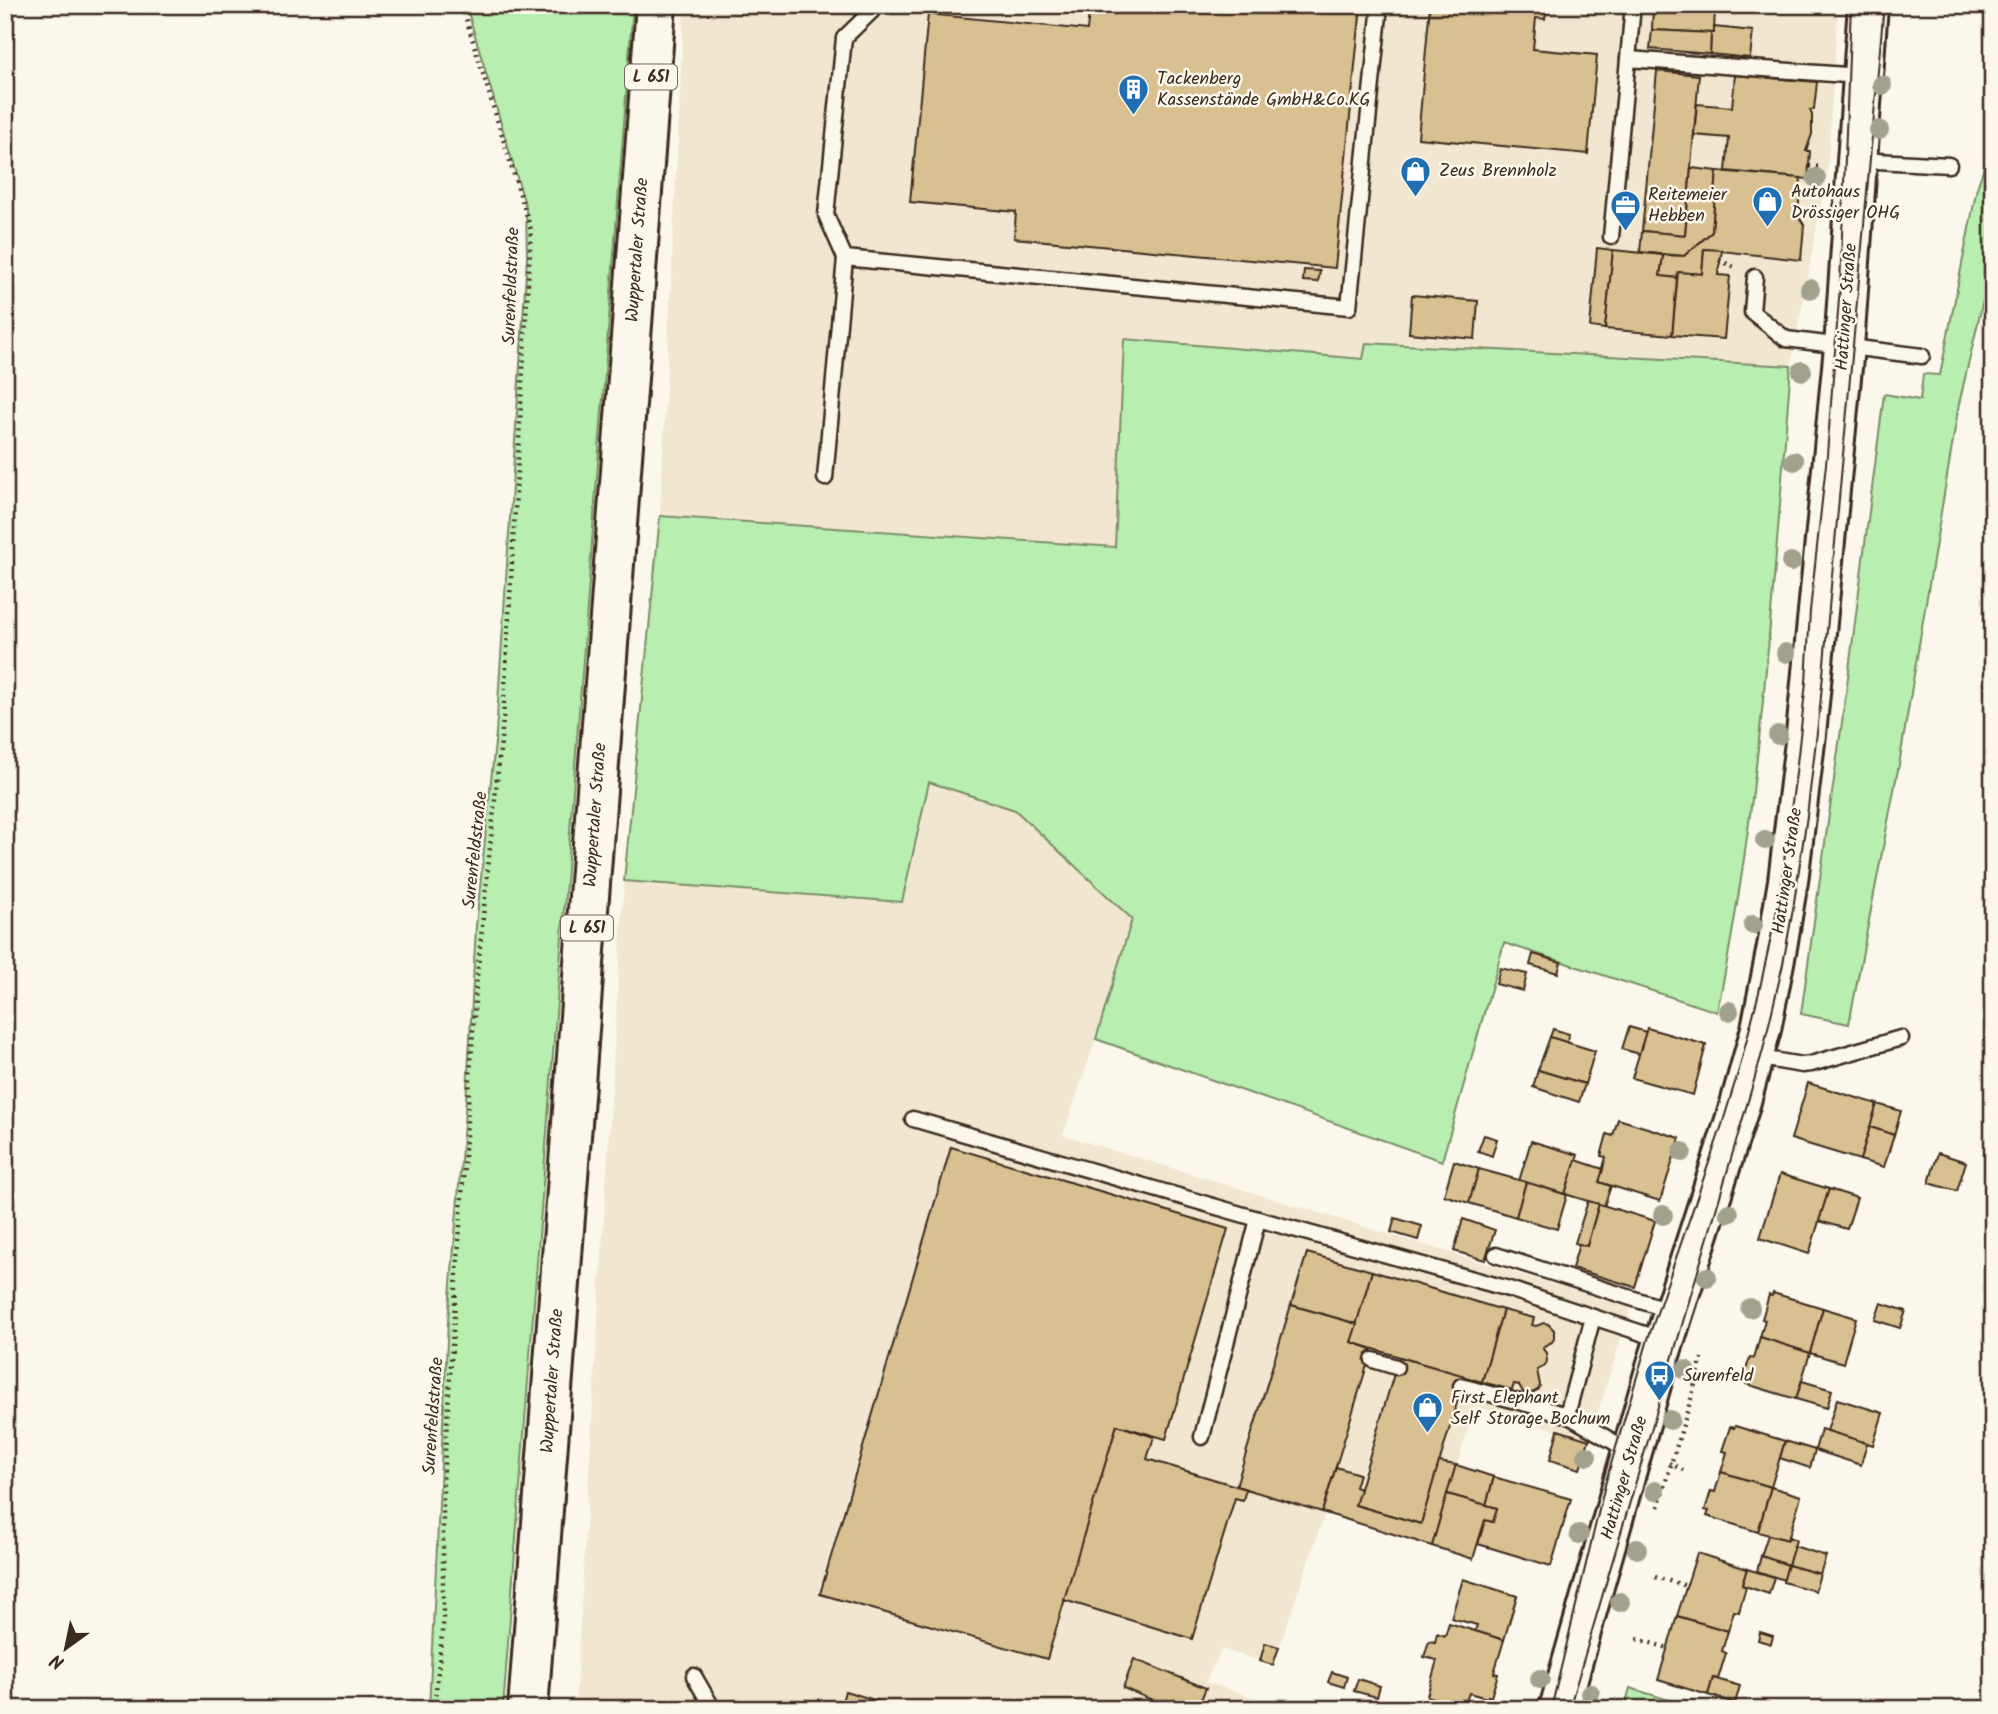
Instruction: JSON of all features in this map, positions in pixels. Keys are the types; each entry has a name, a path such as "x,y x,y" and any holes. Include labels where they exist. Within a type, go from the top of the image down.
{"street":[{"name":"Wuppertaler Straße","path":"528,1709 656,5"},
{"name":"Hattinger Straße","path":"1559,1709 1650,1457 1669,1326 1753,1057 1788,881 1806,734 1844,347 1839,164 1863,76 1868,5"}],"lane":[{"path":"845,258 1349,307 1380,5"},
{"path":"1611,237 1633,5"},
{"path":"825,478 845,258 826,215 844,38 877,6"},
{"path":"1628,59 1863,76"},
{"path":"1839,164 1949,165"},
{"path":"1755,277 1752,312 1786,339 1922,356"},
{"path":"1753,1057 1811,1064 1901,1038"},
{"path":"913,1119 1509,1289 1593,1317 1669,1326"},
{"path":"1202,1437 1258,1219"},
{"path":"1496,1255 1669,1326"},
{"path":"1567,1415 1593,1317"},
{"path":"1373,1360 1396,1367"},
{"path":"1461,1386 1567,1415 1650,1457"},
{"path":"694,1676 713,1709"}],"path":[{"name":"Surenfeldstraße","path":"434,1709 443,1625 443,1482 476,986 503,720 531,230 466,15 460,5"},
{"path":"1809,166 1839,164"},
{"path":"1650,1457 1685,1471"},
{"path":"1655,1577 1686,1586"},
{"path":"1637,1639 1668,1648"}],"shaded area":[{"path":"684,5 1838,5 1828,165 1791,366 1366,343 1364,359 1124,340 1115,547 660,516"},
{"path":"929,782 1015,810 1133,919 1063,1135 1631,1308 1589,1440 1475,1406 1432,1546 1325,1513 1273,1665 1222,1649 1205,1682 1288,1709 575,1709 624,881 902,902"}],"green space":[{"path":"466,5 633,5 503,1709 429,1709 448,1321 468,1074 476,926 496,733 527,257 526,208"},
{"path":"1993,140 1993,258 1959,404 1900,759 1849,1024 1801,1014 1884,394 1920,400 1923,374 1940,375 1977,188"},
{"path":"1124,339 1363,359 1366,343 1791,366 1772,609 1755,771 1745,852 1717,1012 1504,943 1442,1161 1096,1039 1132,919 1015,810 929,782 902,902 624,881 660,516 1115,547"},
{"path":"1630,1688 1698,1709 1624,1709"}],"building":[{"name":"Tackenberg Kassenstände GmbH&Co.KG","path":"1090,5 1361,5 1335,268 1014,238 1016,212 910,202 928,14 1087,30"},
{"path":"1430,5 1547,5 1545,19 1536,18 1533,49 1597,55 1588,154 1418,138"},
{"path":"1653,5 1715,5 1714,33 1652,30"},
{"path":"1714,27 1753,31 1750,58 1710,54"},
{"path":"1652,30 1711,33 1710,54 1650,49"},
{"path":"1657,71 1699,75 1685,235 1642,231"},
{"path":"1735,75 1817,82 1814,109 1810,110 1812,134 1806,151 1810,151 1808,179 1726,171 1729,138 1694,135 1697,104 1732,107"},
{"path":"1691,168 1717,171 1712,232 1684,256 1640,252 1642,231 1685,235"},
{"path":"1717,171 1801,178 1798,215 1804,225 1801,260 1704,249 1702,274 1678,272 1677,278 1660,276 1663,255 1684,256 1712,232"},
{"path":"1597,248 1613,250 1605,329 1590,327"},
{"path":"1704,249 1722,250 1718,275 1730,276 1724,339 1672,335 1678,272 1702,274"},
{"path":"1613,250 1663,255 1660,276 1677,278 1672,335 1605,329"},
{"path":"1304,270 1320,271 1318,282 1303,281"},
{"path":"1412,295 1478,301 1475,339 1409,333"},
{"path":"1533,954 1561,962 1558,973 1530,965"},
{"path":"1500,968 1527,974 1523,991 1496,984"},
{"path":"1629,1027 1646,1032 1639,1054 1622,1049"},
{"path":"1647,1028 1706,1045 1693,1095 1632,1078"},
{"path":"1553,1029 1569,1034 1567,1043 1550,1037"},
{"path":"1550,1037 1595,1051 1585,1084 1538,1070"},
{"path":"1538,1070 1585,1084 1579,1102 1533,1087"},
{"path":"1808,1083 1877,1104 1860,1160 1791,1139"},
{"path":"1877,1104 1901,1111 1894,1135 1870,1127"},
{"path":"1618,1119 1680,1138 1660,1201 1599,1182 1606,1157 1601,1156 1607,1134 1613,1136"},
{"path":"1870,1127 1894,1135 1884,1167 1860,1160"},
{"path":"1484,1135 1497,1139 1492,1156 1478,1151"},
{"path":"1531,1141 1578,1155 1565,1194 1519,1181"},
{"path":"951,1147 1228,1229 1166,1439 1117,1425 1047,1659 820,1594"},
{"path":"1938,1153 1966,1162 1957,1191 1929,1183"},
{"path":"1576,1160 1603,1169 1599,1182 1611,1186 1604,1206 1565,1194"},
{"path":"1454,1161 1479,1169 1469,1203 1444,1195"},
{"path":"1479,1169 1526,1182 1516,1217 1469,1203"},
{"path":"1780,1174 1829,1189 1809,1254 1760,1238"},
{"path":"1526,1182 1567,1195 1557,1229 1516,1217"},
{"path":"1829,1189 1857,1198 1847,1229 1819,1221"},
{"path":"1588,1201 1599,1204 1587,1246 1575,1243"},
{"path":"1599,1204 1655,1221 1635,1287 1572,1268 1579,1244 1587,1246"},
{"path":"1395,1218 1422,1226 1418,1240 1391,1232"},
{"path":"1463,1219 1495,1230 1485,1260 1454,1251"},
{"path":"1307,1253 1372,1271 1357,1324 1291,1305"},
{"path":"1372,1271 1503,1310 1482,1382 1351,1342"},
{"path":"1773,1293 1823,1308 1810,1353 1760,1337 1769,1295 1772,1296"},
{"path":"1881,1303 1906,1311 1900,1328 1875,1320"},
{"path":"1291,1305 1357,1324 1351,1342 1372,1349 1322,1512 1236,1486"},
{"path":"1823,1308 1856,1318 1843,1363 1810,1353"},
{"path":"1503,1310 1534,1318 1532,1325 1544,1323 1554,1330 1554,1339 1543,1349 1547,1361 1545,1366 1537,1370 1539,1389 1532,1393 1523,1392 1519,1385 1514,1384 1512,1390 1482,1382"},
{"path":"1760,1337 1810,1353 1796,1399 1746,1384 1743,1380 1750,1357 1754,1358"},
{"path":"1399,1357 1465,1376 1421,1524 1355,1505"},
{"path":"1802,1381 1832,1390 1827,1408 1796,1399"},
{"path":"1837,1399 1883,1413 1873,1445 1827,1431"},
{"path":"1117,1425 1154,1437 1147,1459 1246,1489 1243,1500 1235,1498 1192,1639 1064,1600"},
{"path":"1735,1426 1785,1441 1771,1487 1721,1472 1727,1452 1722,1451 1730,1427"},
{"path":"1821,1429 1867,1443 1861,1465 1815,1450"},
{"path":"1558,1430 1589,1440 1580,1469 1550,1460"},
{"path":"1785,1441 1815,1450 1810,1468 1780,1458"},
{"path":"1439,1462 1456,1465 1432,1546 1322,1512 1336,1467 1359,1474 1355,1487 1360,1489 1355,1505 1421,1524"},
{"path":"1456,1465 1494,1477 1486,1505 1447,1494"},
{"path":"1721,1472 1771,1487 1758,1532 1707,1516 1709,1511 1705,1510 1711,1491 1715,1492"},
{"path":"1494,1477 1571,1499 1551,1566 1478,1544 1485,1520 1493,1522 1497,1508 1486,1505"},
{"path":"1771,1487 1801,1496 1788,1540 1758,1532"},
{"path":"1447,1494 1497,1508 1493,1522 1485,1520 1473,1559 1432,1546"},
{"path":"1768,1535 1796,1540 1788,1565 1761,1556"},
{"path":"1794,1546 1826,1556 1820,1574 1788,1565"},
{"path":"1697,1553 1747,1569 1742,1585 1746,1587 1739,1612 1734,1611 1728,1631 1677,1616"},
{"path":"1761,1556 1788,1565 1784,1580 1757,1571"},
{"path":"1788,1565 1820,1574 1815,1591 1783,1582"},
{"path":"1747,1569 1774,1577 1769,1594 1742,1585"},
{"path":"1463,1579 1517,1596 1504,1640 1475,1631 1477,1625 1451,1618"},
{"path":"1677,1616 1728,1631 1722,1651 1726,1653 1718,1679 1713,1678 1708,1695 1658,1680"},
{"path":"1449,1623 1504,1640 1494,1673 1498,1674 1491,1697 1469,1693 1465,1704 1453,1701 1452,1704 1427,1696 1437,1660 1424,1657 1429,1641 1435,1642 1437,1633 1445,1636"},
{"path":"1760,1632 1773,1636 1771,1644 1758,1640"},
{"path":"1265,1643 1279,1647 1273,1665 1260,1661"},
{"path":"1134,1659 1206,1688 1197,1709 1174,1709 1123,1688"},
{"path":"1332,1672 1347,1677 1344,1687 1328,1682"},
{"path":"1713,1678 1740,1686 1735,1703 1708,1695"},
{"path":"1358,1679 1380,1686 1377,1697 1354,1691"},
{"path":"845,1691 904,1709 840,1709"}],"tram line":[{"path":"1551,1709 1606,1481 1649,1336 1740,1066 1778,905 1806,682 1810,611 1827,455 1840,286 1851,5"},
{"path":"1569,1709 1763,1050 1783,964 1807,816 1820,707 1884,5"}],"place":[{"name":"Tackenberg Kassenstände GmbH&Co.KG","path":"1134,116"},
{"name":"Zeus Brennholz","path":"1416,198"},
{"name":"Autohaus Drössiger OHG","path":"1768,229"},
{"name":"Reitemeier Hebben","path":"1625,232"},
{"name":"Surenfeld","path":"1660,1403"},
{"name":"First Elephant Self Storage Bochum","path":"1428,1435"}]}
